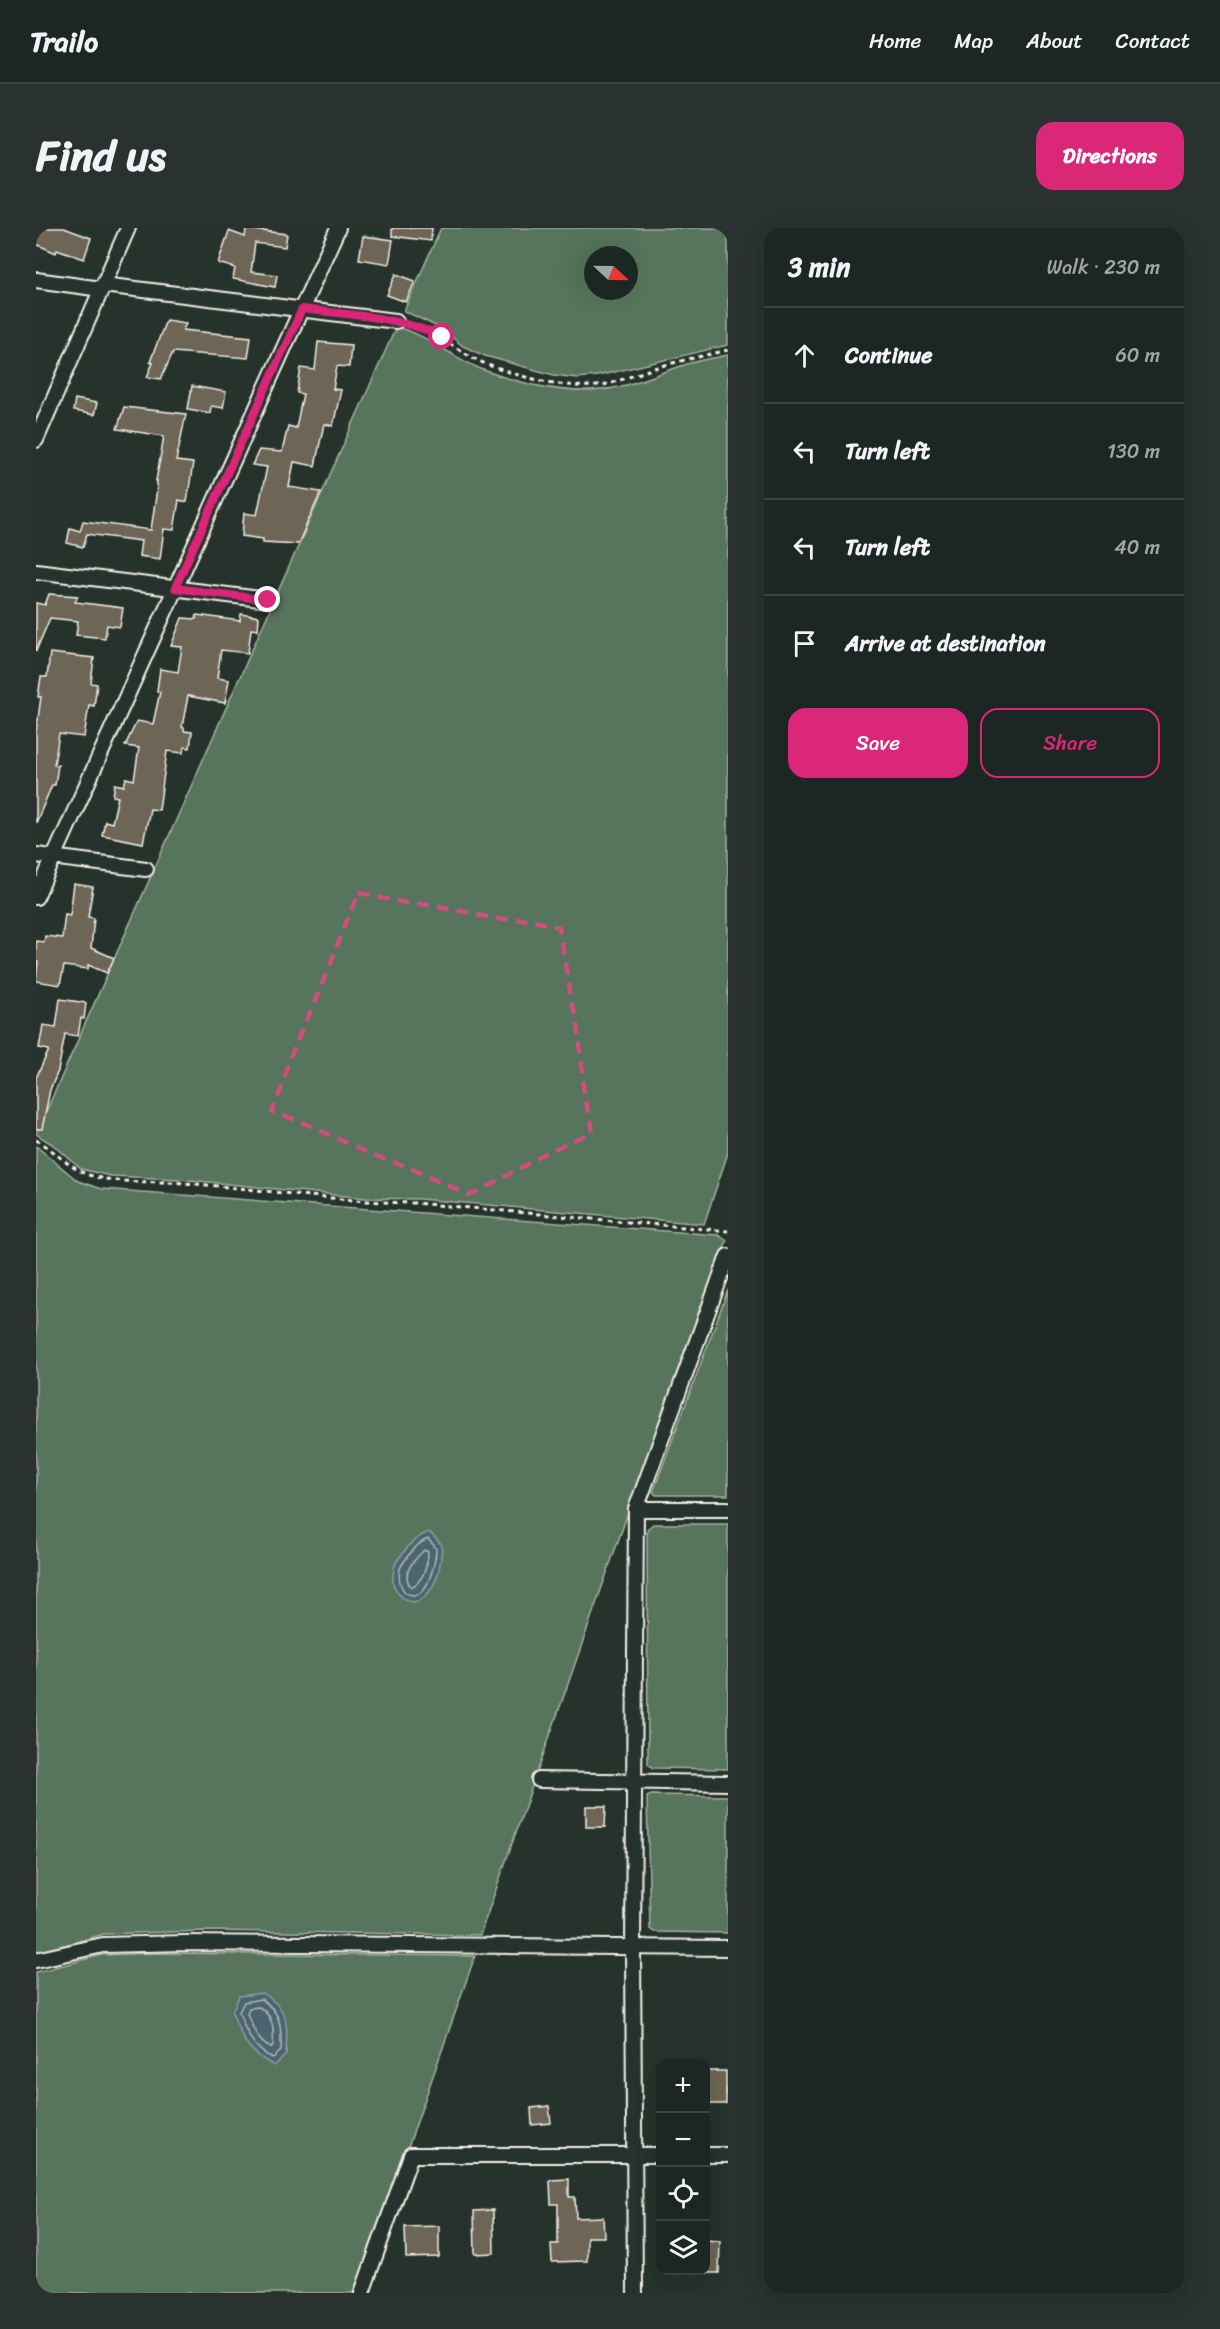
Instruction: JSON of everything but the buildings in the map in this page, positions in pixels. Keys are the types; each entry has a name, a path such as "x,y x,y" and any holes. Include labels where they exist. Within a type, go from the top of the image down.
{"street":[{"path":"36,440 128,228"},
{"path":"36,897 338,228"},
{"path":"36,280 396,321"},
{"path":"36,571 268,600"},
{"path":"36,855 146,869"},
{"path":"635,2293 633,1947 636,1509 728,1256"},
{"path":"636,1509 728,1509"},
{"path":"539,1780 728,1783"},
{"path":"36,1960 103,1945 183,1942 728,1948"},
{"path":"362,2293 411,2155 656,2155"},
{"path":"710,2156 728,2156"}],"path":[{"path":"396,321 421,327 442,337 469,356 495,367 556,383 587,386 604,385 654,368 728,350"},
{"path":"36,1140 80,1171 110,1180 182,1182 365,1202 427,1204 728,1231"}],"highlighted area":[{"path":"358,893 561,929 591,1134 468,1194 271,1110"}],"green space":[{"path":"441,228 728,228 728,345 597,376 577,378 554,375 485,356 463,346 442,329 404,311"},
{"path":"396,327 420,336 463,361 486,371 524,383 564,390 590,391 615,388 687,364 728,355 728,1153 704,1224 419,1199 365,1198 179,1179 110,1176 81,1169 55,1146 36,1134"},
{"path":"36,1146 78,1181 101,1189 718,1235 727,1240 630,1507 480,1935 206,1931 104,1934 36,1953"},
{"path":"728,1290 728,1495 656,1495 653,1492"},
{"path":"653,1524 728,1524 728,1769 653,1768 648,1764 647,1529"},
{"path":"651,1795 728,1796 728,1933 654,1932 650,1929 647,1797"},
{"path":"154,1953 475,1956 357,2293 36,2293 36,1972 102,1955"}],"water":[{"path":"429,1532 442,1545 435,1583 420,1600 408,1601 398,1593 394,1586 395,1566 412,1543"},
{"path":"263,1993 279,2006 287,2027 286,2055 274,2066 257,2055 247,2044 232,2012 239,1996"}],"route":[{"path":"268,600 175,588 302,309 396,321 421,327 442,337"}]}
